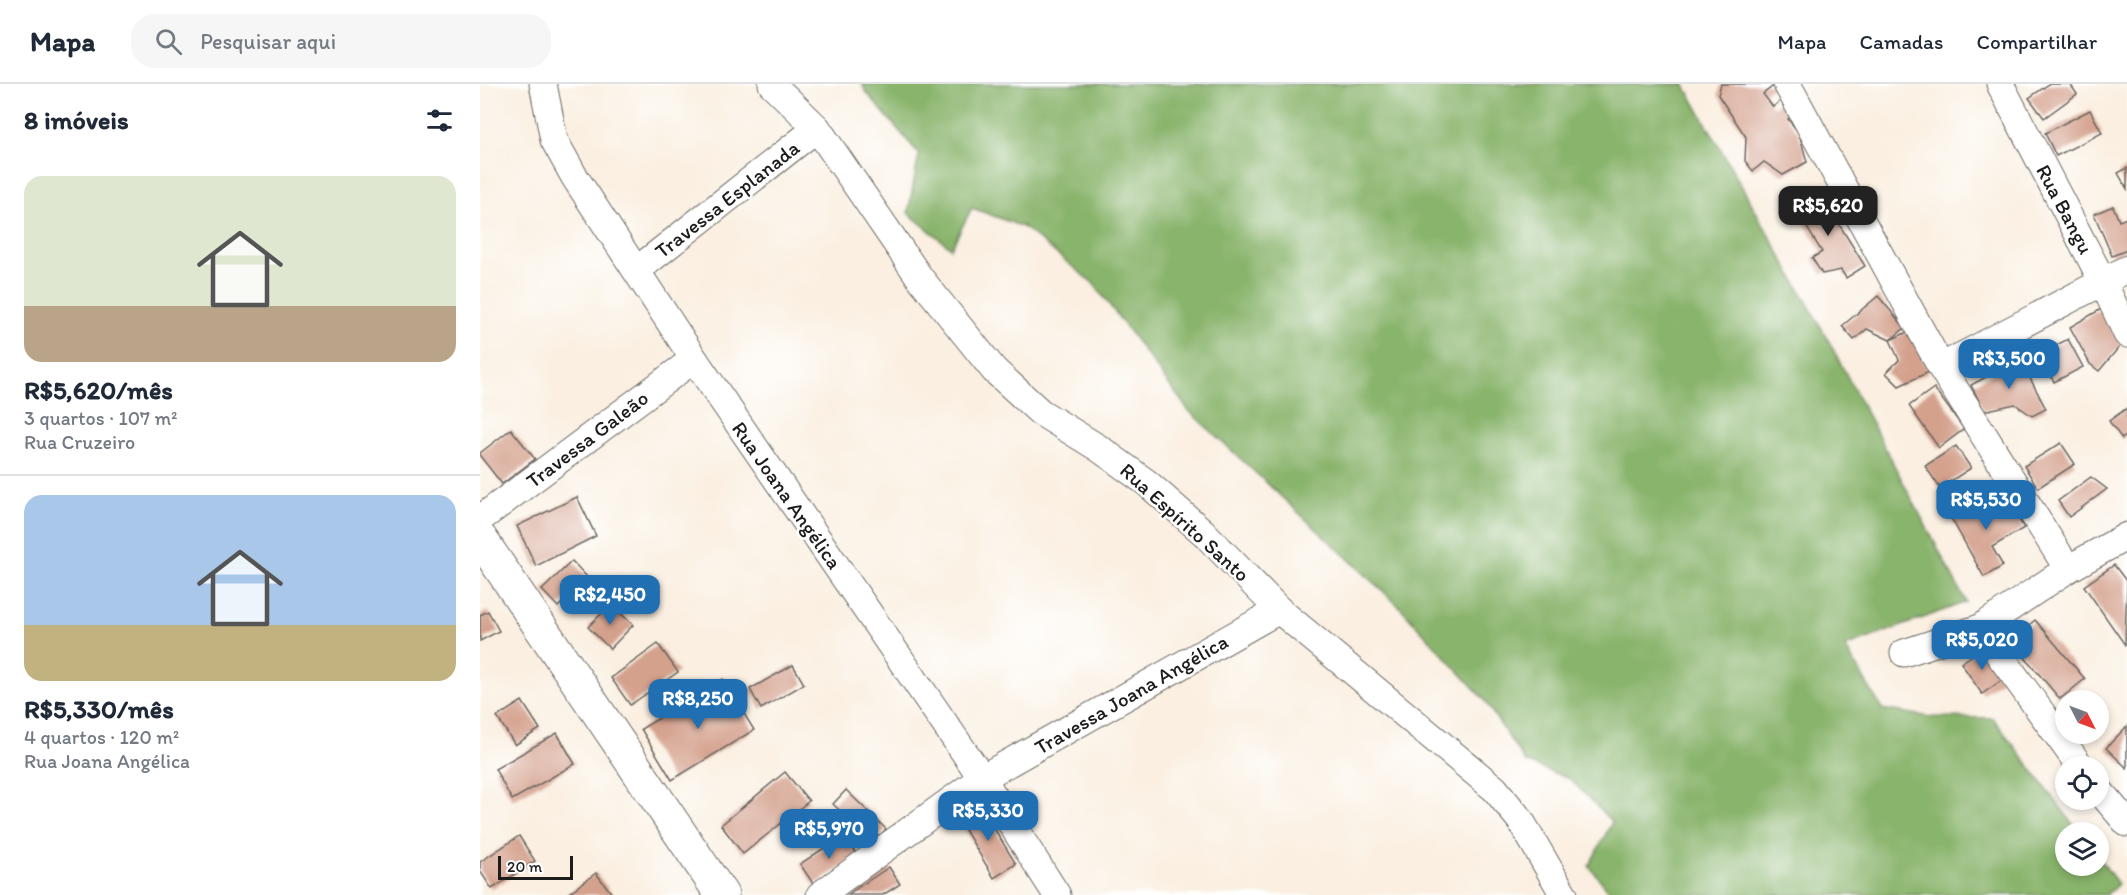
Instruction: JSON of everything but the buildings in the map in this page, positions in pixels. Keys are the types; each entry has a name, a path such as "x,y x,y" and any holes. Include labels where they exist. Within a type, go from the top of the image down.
{"street":[{"name":"Rua Joana Angélica","path":"543,84 555,140 574,176 694,359 982,778 1056,895"},
{"name":"Rua Espírito Santo","path":"772,84 817,128 920,278 994,370 1040,412 1100,449 1147,483 1203,532 1279,610 1495,789 1521,821 1564,895"},
{"path":"1787,84 1941,367 2068,569"},
{"name":"Rua Bangu","path":"2000,84 2103,282 2127,334"},
{"name":"Travessa Esplanada","path":"637,270 817,128"},
{"path":"1941,367 2127,268"},
{"name":"Travessa Galeão","path":"480,519 694,359"},
{"path":"1904,652 1980,628 2068,569 2127,536"},
{"path":"480,538 722,895"},
{"name":"Travessa Joana Angélica","path":"820,895 982,778 1279,610"},
{"path":"1980,628 2073,756"},
{"path":"2109,802 2127,824"}],"green space":[{"path":"862,84 1684,84 1825,334 1966,602 1845,647 1882,709 1931,717 1993,718 2055,800 2055,810 2062,810 2071,822 2055,822 2055,876 2109,876 2109,872 2118,884 2106,895 1612,895 1589,866 1612,822 1570,779 1525,762 1483,698 1398,605 1188,410 1093,283 1023,227 972,208 951,248 908,213 919,154 866,92"}]}
